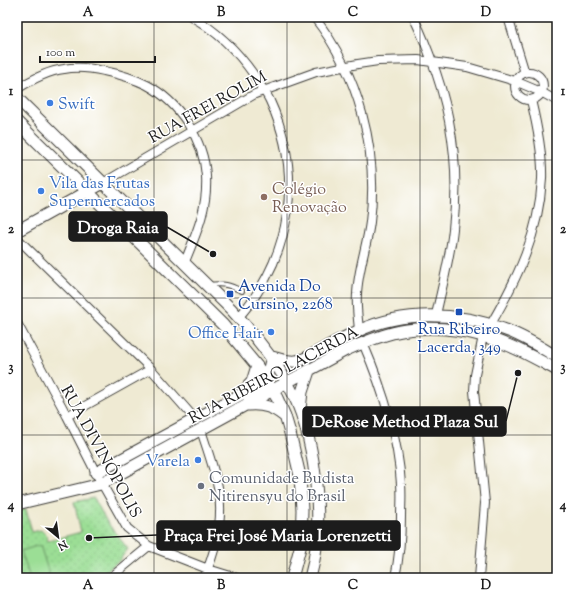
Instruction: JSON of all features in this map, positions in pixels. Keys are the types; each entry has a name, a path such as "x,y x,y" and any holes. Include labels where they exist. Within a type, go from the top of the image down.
{"main road":[{"path":"17,98 239,317 272,358 287,383 300,412 316,476 318,512 316,539 310,578"},
{"path":"17,122 223,325 242,346 266,380 285,416 300,476 302,510 301,544 292,578"},
{"name":"RUA FREI ROLIM","path":"17,231 103,183"},
{"name":"RUA RIBEIRO LACERDA","path":"272,358 297,361 360,330 386,321 436,315 491,324 526,339 557,357"},
{"name":"RUA RIBEIRO LACERDA","path":"17,504 102,484 346,350 363,343 406,330 430,328 463,331 483,336 506,344 557,370"},
{"path":"244,406 266,380 272,358"},
{"name":"RUA RIBEIRO LACERDA","path":"96,473 240,395 252,382 256,366"},
{"path":"300,412 302,392 309,371"},
{"path":"244,406 259,404 269,406 285,416"}],"street":[{"path":"192,17 218,35 249,68 270,100 277,119 286,153 289,178 287,217 281,243 272,267 250,304 239,317"},
{"path":"314,17 345,66 355,90 370,145 372,163 372,206 357,293 357,309 360,330"},
{"path":"413,17 439,78 450,120 454,156 456,188 453,231 436,315"},
{"path":"508,17 525,73"},
{"name":"RUA FREI ROLIM","path":"103,183 255,94 316,72 345,66 378,61 418,60 467,67 515,82 541,92 557,101"},
{"path":"17,88 37,78 63,69 82,68 117,74 132,78 148,86 162,96 183,118 192,131 200,149 204,162 207,196 203,214 184,264"},
{"path":"529,72 538,75 543,83 541,92 535,99 531,100 522,99 518,95 514,86 515,82 520,75 529,72"},
{"path":"491,324 520,268 534,231 542,178 539,141 531,100"},
{"path":"17,238 151,369 196,420"},
{"name":"RUA DIVINÓPOLIS","path":"17,323 124,524 139,539 149,546 208,569 237,578"},
{"path":"479,578 484,503 474,390 475,374 483,336"},
{"path":"363,343 384,400 395,440 400,476 401,538 395,578"},
{"path":"67,416 151,369"},
{"path":"201,430 220,499 217,540 204,578"},
{"path":"110,578 149,546"}],"lane":[{"path":"207,285 228,284 242,292"}],"green space":[{"path":"94,498 107,522 128,549 119,561 97,578 17,578 17,550 19,549 17,541 17,512 26,509 32,532 41,530 46,535 48,541 81,532 74,502"},
{"path":"40,545 50,577 30,578 21,551"}],"place":[{"name":"Swift","path":"50,103"},
{"name":"Vila das Frutas Supermercados","path":"41,191"},
{"name":"Colégio Renovação","path":"264,197"},
{"name":"Droga Raia","path":"213,254"},
{"name":"Avenida Do Cursino, 2268","path":"230,294"},
{"name":"Rua Ribeiro Lacerda, 349","path":"459,312"},
{"name":"Office Hair","path":"271,332"},
{"name":"DeRose Method Plaza Sul","path":"518,373"},
{"name":"Varela","path":"198,460"},
{"name":"Comunidade Budista Nitirensyu do Brasil","path":"201,486"},
{"name":"Praça Frei José Maria Lorenzetti","path":"89,538"}]}
